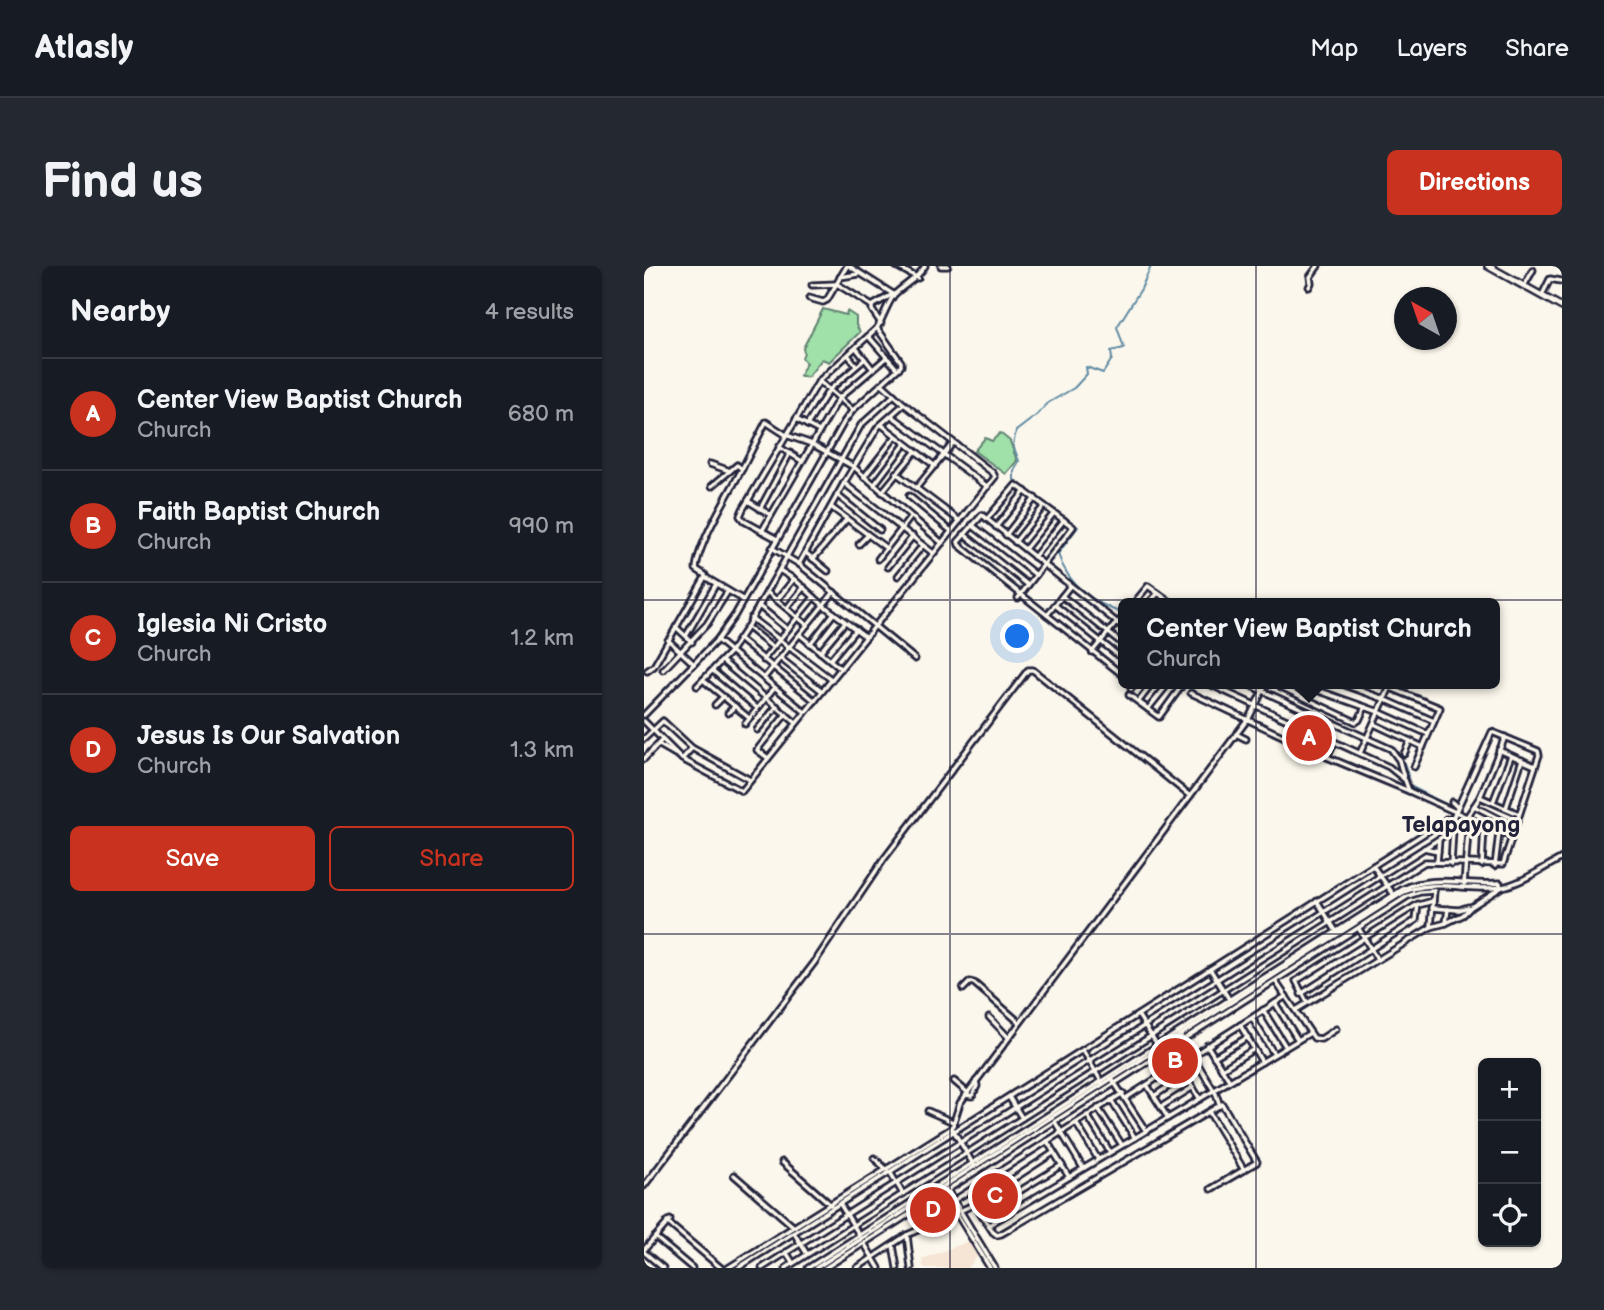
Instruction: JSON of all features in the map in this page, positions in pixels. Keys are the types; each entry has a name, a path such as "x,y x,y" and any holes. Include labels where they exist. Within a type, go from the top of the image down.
{"main road":[{"path":"1488,266 1513,276 1524,287 1562,307"}],"street":[{"path":"809,298 823,302 827,300 848,266 893,294"},
{"path":"896,266 918,278"},
{"path":"872,306 918,278 925,266"},
{"path":"941,266 948,266"},
{"path":"1309,287 1310,277 1318,266"},
{"path":"1524,287 1533,270"},
{"path":"843,278 859,274"},
{"path":"843,278 845,289"},
{"path":"1542,296 1550,279 1561,281"},
{"path":"812,285 837,284 872,306 881,323"},
{"path":"777,539 744,521 740,516 819,381 877,328 893,294"},
{"path":"644,715 717,640 853,410 901,366 901,362 877,328"},
{"path":"869,337 897,369"},
{"path":"856,348 873,369"},
{"path":"848,355 856,365"},
{"path":"762,531 839,398 887,357"},
{"path":"807,425 829,390 864,359"},
{"path":"819,381 853,410"},
{"path":"644,722 660,742 680,757 742,791 988,487 995,475 882,384"},
{"path":"697,686 731,651 747,627 861,425 894,395"},
{"path":"799,564 853,467 882,425 904,404"},
{"path":"892,416 988,487"},
{"path":"795,419 819,431"},
{"path":"742,599 695,569 709,532 766,422 786,435 812,444 853,467 942,543"},
{"path":"882,425 935,466"},
{"path":"864,477 895,436"},
{"path":"917,487 954,442"},
{"path":"874,485 905,444"},
{"path":"779,447 802,461"},
{"path":"883,492 915,452"},
{"path":"760,509 790,453"},
{"path":"710,464 730,471"},
{"path":"712,486 737,465 742,469"},
{"path":"896,473 960,521"},
{"path":"844,483 934,554"},
{"path":"987,519 1014,485 1073,528 1020,596"},
{"path":"996,527 1025,491"},
{"path":"837,495 880,530"},
{"path":"909,496 951,531"},
{"path":"1006,535 1035,498"},
{"path":"748,501 771,515"},
{"path":"1015,542 1044,506"},
{"path":"831,507 886,548"},
{"path":"1025,549 1054,513"},
{"path":"1093,652 1117,623 982,515 964,534 958,542 959,545 1020,596 1118,671"},
{"path":"878,559 911,518"},
{"path":"813,559 846,520"},
{"path":"1034,557 1064,520"},
{"path":"972,525 1036,575"},
{"path":"964,534 1028,585"},
{"path":"859,544 867,536"},
{"path":"888,567 913,537"},
{"path":"898,576 923,545"},
{"path":"772,548 799,564 915,659"},
{"path":"805,553 828,571"},
{"path":"781,571 866,637"},
{"path":"647,671 653,667 705,577"},
{"path":"777,600 794,579"},
{"path":"686,636 716,584"},
{"path":"1047,615 1070,586"},
{"path":"787,608 804,587"},
{"path":"1137,598 1147,587 1164,598"},
{"path":"657,660 664,669 707,624 728,591"},
{"path":"764,678 834,592"},
{"path":"768,593 807,626"},
{"path":"1154,598 1158,593"},
{"path":"1062,596 1118,640"},
{"path":"763,660 814,597"},
{"path":"1055,605 1118,656"},
{"path":"759,606 787,629"},
{"path":"810,644 834,614"},
{"path":"751,618 832,680"},
{"path":"820,652 845,622"},
{"path":"676,627 691,642"},
{"path":"747,627 772,647"},
{"path":"831,659 856,629"},
{"path":"800,635 841,669"},
{"path":"739,639 815,701"},
{"path":"668,640 694,664"},
{"path":"717,640 806,712"},
{"path":"780,657 822,691"},
{"path":"722,661 796,723"},
{"path":"644,1186 814,963 884,859 1028,670 1032,670 1190,796"},
{"path":"713,671 757,708"},
{"path":"704,680 750,718"},
{"path":"745,724 775,687"},
{"path":"706,695 712,689"},
{"path":"1139,702 1148,689"},
{"path":"1148,709 1164,689"},
{"path":"1129,695 1158,717 1179,689"},
{"path":"1220,689 1389,766 1405,780"},
{"path":"1258,689 1391,749 1396,754 1409,790"},
{"path":"1285,689 1356,722 1365,707"},
{"path":"1314,689 1379,712 1428,734"},
{"path":"1356,689 1434,721"},
{"path":"1360,753 1389,689"},
{"path":"1395,689 1439,707 1414,767"},
{"path":"954,1081 972,1096 977,1086 976,1081 1248,720 1263,691"},
{"path":"1191,693 1326,757 1456,809 1484,827 1511,837"},
{"path":"715,705 723,697"},
{"path":"728,713 735,706"},
{"path":"757,730 776,706"},
{"path":"768,758 757,750 786,714"},
{"path":"644,739 663,721 692,748 750,780"},
{"path":"1373,723 1423,747"},
{"path":"728,1268 840,1204 1446,819 1453,818 1491,733 1538,751 1503,864 1495,866 1425,862 786,1268"},
{"path":"1236,734 1246,739"},
{"path":"1464,885 1468,818 1480,797 1505,737"},
{"path":"1404,754 1410,741"},
{"path":"644,759 660,742"},
{"path":"1326,757 1334,742"},
{"path":"680,757 692,748"},
{"path":"1499,750 1535,766"},
{"path":"1493,802 1511,756"},
{"path":"1506,808 1522,761"},
{"path":"1480,797 1519,815"},
{"path":"1452,802 1456,809"},
{"path":"1474,806 1515,827"},
{"path":"1446,819 1453,830 1451,864"},
{"path":"1482,865 1484,827"},
{"path":"762,1268 1453,830"},
{"path":"1495,866 1499,833"},
{"path":"1437,863 1439,839"},
{"path":"1424,848 1438,851"},
{"path":"1432,908 1464,909 1562,858"},
{"path":"1373,866 1395,895"},
{"path":"825,1268 921,1196 1413,884 1425,881 1464,885"},
{"path":"1053,1120 1102,1083 1359,929 1408,896 1464,885 1500,883 1502,887"},
{"path":"816,1268 1053,1120 1116,1084 1402,893 1417,888 1434,889"},
{"path":"1431,927 1434,889"},
{"path":"1317,901 1336,931"},
{"path":"1307,1002 1296,982 1419,904 1433,901"},
{"path":"1301,994 1416,920 1419,904"},
{"path":"1296,1010 1431,927 1463,915 1471,906"},
{"path":"1447,923 1448,909"},
{"path":"1359,929 1377,959"},
{"path":"1256,940 1263,949"},
{"path":"1270,961 1276,970"},
{"path":"1210,969 1229,999"},
{"path":"1275,979 1314,1038 1319,1040 1336,1028"},
{"path":"963,989 971,982 974,983 1019,1022"},
{"path":"952,1201 1111,1100 1147,1084 1286,996"},
{"path":"1275,1003 1298,1040"},
{"path":"1263,1010 1286,1047"},
{"path":"1138,1015 1158,1046"},
{"path":"989,1017 1008,1037"},
{"path":"1252,1018 1275,1054"},
{"path":"1240,1025 1262,1062"},
{"path":"989,1225 1310,1033"},
{"path":"1180,1035 1214,1090 1220,1105 1224,1105 1257,1160 1211,1189"},
{"path":"1214,1057 1248,1037"},
{"path":"1208,1045 1229,1080"},
{"path":"1222,1069 1254,1049"},
{"path":"1083,1050 1102,1083"},
{"path":"1178,1064 1200,1099"},
{"path":"1154,1096 1186,1075"},
{"path":"1112,1079 1125,1095 1146,1131"},
{"path":"1147,1084 1168,1118"},
{"path":"1161,1107 1193,1087"},
{"path":"967,1094 959,1105 953,1130 973,1164"},
{"path":"1009,1097 1022,1118"},
{"path":"1111,1100 1135,1138"},
{"path":"975,1204 996,1234 1001,1234 1220,1105"},
{"path":"1098,1108 1122,1145"},
{"path":"928,1111 953,1122"},
{"path":"1209,1112 1244,1170"},
{"path":"1087,1115 1110,1152"},
{"path":"1053,1120 1083,1168"},
{"path":"1076,1123 1098,1159"},
{"path":"1047,1141 1069,1177"},
{"path":"860,1267 907,1235 975,1204 1053,1153"},
{"path":"874,1158 889,1171 903,1194"},
{"path":"782,1162 831,1205"},
{"path":"995,1206 1062,1165"},
{"path":"738,1268 831,1205 889,1171"},
{"path":"911,1174 921,1196"},
{"path":"734,1175 794,1230 807,1254"},
{"path":"944,1189 992,1268"},
{"path":"988,1196 1003,1217"},
{"path":"840,1204 879,1268"},
{"path":"663,1268 644,1251 669,1221 719,1266"},
{"path":"907,1235 911,1268"},
{"path":"655,1237 692,1268"},
{"path":"808,1268 862,1239"},
{"path":"893,1245 897,1268"},
{"path":"786,1252 793,1263"},
{"path":"748,1261 753,1268"},
{"path":"712,1268 719,1266"}],"shaded area":[{"path":"970,1241 979,1254 968,1268 923,1266 922,1259"}],"green space":[{"path":"823,309 846,315 847,311 856,317 860,332 829,362 822,359 808,377 800,376 806,363 802,358 803,348"},
{"path":"1000,433 1010,441 1017,461 1006,474 974,451 985,438 992,441"}],"waterway":[{"path":"1118,611 1093,599 1068,575 1058,554 1078,527 1014,480 1014,471 1019,461 1013,445 1016,431 1048,403 1074,388 1087,374 1086,367 1103,373 1112,359 1111,351 1124,348 1117,327 1141,289 1151,266"},
{"path":"1268,690 1366,735"},
{"path":"1369,737 1387,745 1398,754 1410,786 1453,808"},
{"path":"1432,827 1452,814"}],"place":[{"name":"Center View Baptist Church","path":"1309,738"},
{"name":"Faith Baptist Church","path":"1175,1061"},
{"name":"Iglesia Ni Cristo","path":"995,1196"},
{"name":"Jesus Is Our Salvation","path":"933,1210"}],"district":[{"name":"Telapayong","path":"1461,824"}]}
